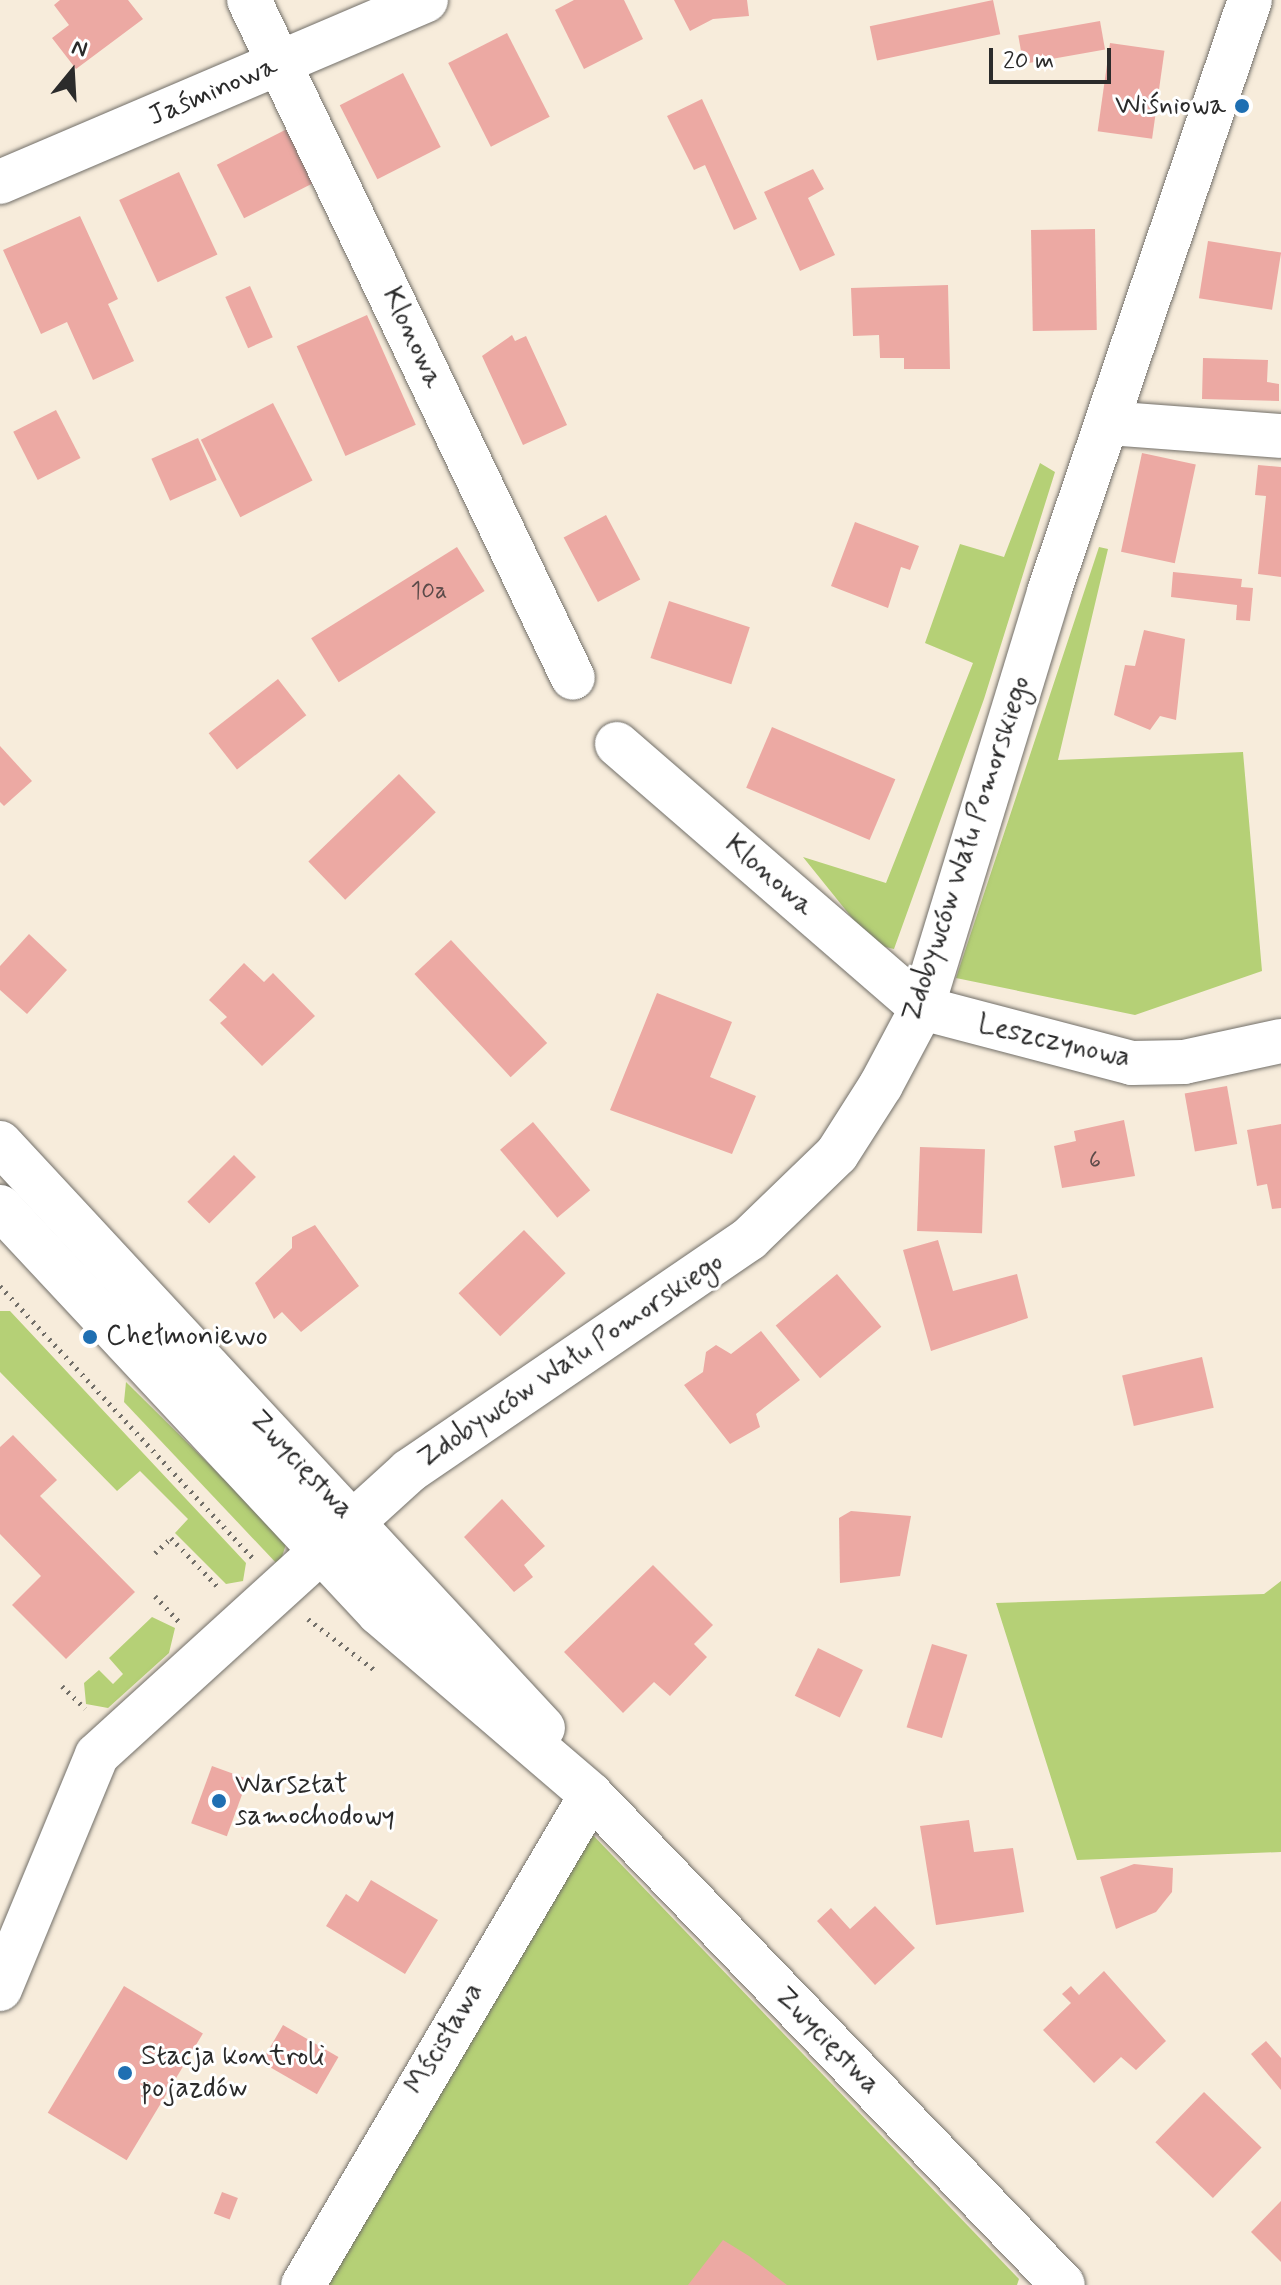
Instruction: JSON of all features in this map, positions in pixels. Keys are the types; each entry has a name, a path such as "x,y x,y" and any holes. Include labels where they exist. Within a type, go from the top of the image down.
{"street":[{"name":"Klonowa","path":"249,0 283,63 573,678"},
{"name":"Jaśminowa","path":"0,182 426,0"},
{"name":"Zdobywców Wału Pomorskiego","path":"0,1989 97,1755 284,1591 352,1521 409,1471 749,1239 837,1154 922,1008 1108,423 1250,0"},
{"path":"1108,423 1281,436"},
{"name":"Klonowa","path":"617,744 922,1008"},
{"name":"Leszczynowa","path":"922,1008 1132,1063 1184,1062 1281,1041"},
{"name":"Zwycięstwa","path":"0,1143 536,1718 591,1795"},
{"name":"Zwycięstwa","path":"0,1207 408,1640 591,1795 1053,2281"},
{"name":"Mścisława","path":"303,2285 591,1795"}],"path":[{"path":"0,1286 284,1591 351,1656"},
{"path":"155,1553 171,1538 218,1587"}],"green space":[{"path":"1040,463 1055,472 984,699 894,949 873,944 803,857 886,883 973,663 925,643 960,544 1004,557"},
{"path":"1099,547 1108,549 1058,760 1243,752 1262,971 1135,1015 956,978"},
{"path":"0,1311 10,1311 246,1563 243,1581 226,1584 175,1533 188,1519 140,1471 117,1491 0,1372"},
{"path":"126,1382 287,1541 279,1566 124,1402"},
{"path":"1281,1581 1281,1852 1077,1860 996,1603 1264,1594"},
{"path":"152,1617 175,1628 169,1653 108,1708 86,1704 84,1683 99,1670 113,1684 123,1674 109,1658"},
{"path":"589,1831 1019,2279 1017,2285 328,2285"}],"building":[{"path":"60,0 128,0 143,19 76,69 52,38 69,25 54,5"},
{"path":"574,0 624,0 643,39 584,69 555,10"},
{"path":"674,0 747,0 749,16 713,19 690,31"},
{"path":"993,0 1000,34 877,60 870,26"},
{"path":"1100,21 1105,50 1023,64 1018,35"},
{"path":"507,33 550,117 491,147 448,63"},
{"path":"1110,43 1164,51 1152,139 1098,131"},
{"path":"403,73 441,147 377,179 340,105"},
{"path":"702,99 757,219 734,230 705,165 694,170 667,116"},
{"path":"289,128 316,181 244,218 217,165"},
{"path":"813,169 824,189 808,198 835,255 800,271 764,192"},
{"path":"179,172 217,254 158,282 119,200"},
{"path":"80,216 118,299 108,304 134,361 93,380 67,322 41,334 3,250"},
{"path":"1095,229 1097,330 1033,331 1031,230"},
{"path":"1208,241 1281,253 1272,310 1199,298"},
{"path":"948,285 950,369 904,369 904,358 880,358 879,335 853,336 851,288"},
{"path":"250,286 273,337 248,348 225,297"},
{"path":"367,315 416,425 345,456 297,346"},
{"path":"512,335 515,341 526,336 567,425 523,445 482,356"},
{"path":"1203,358 1268,360 1267,382 1279,384 1279,401 1202,399"},
{"path":"273,403 312,481 240,517 201,440"},
{"path":"56,410 81,458 38,480 13,432"},
{"path":"198,438 217,480 170,501 151,459"},
{"path":"1142,453 1196,464 1175,563 1121,552"},
{"path":"1258,465 1281,467 1281,577 1258,574 1266,496 1255,495"},
{"path":"606,515 640,579 598,602 564,538"},
{"path":"855,522 919,546 910,570 901,567 888,608 831,586"},
{"path":"457,547 485,591 339,682 311,638"},
{"path":"1173,572 1242,579 1241,587 1253,588 1250,621 1236,620 1237,605 1171,597"},
{"path":"669,601 750,627 731,684 650,658"},
{"path":"1144,630 1185,639 1176,720 1160,716 1150,730 1114,715 1125,665 1135,666"},
{"path":"278,679 306,715 237,769 209,733"},
{"path":"772,727 895,779 870,840 746,788"},
{"path":"0,746 32,781 4,806 0,802"},
{"path":"399,774 436,812 345,900 308,862"},
{"path":"29,934 67,970 27,1014 0,990 0,966"},
{"path":"451,940 547,1043 511,1077 414,974"},
{"path":"244,963 264,982 273,973 315,1016 262,1066 220,1023 227,1017 209,1000"},
{"path":"657,993 732,1022 710,1077 756,1096 732,1154 610,1110"},
{"path":"1227,1086 1237,1144 1195,1152 1185,1093"},
{"path":"1124,1120 1135,1176 1062,1188 1054,1146 1076,1141 1074,1131"},
{"path":"533,1122 590,1190 557,1218 500,1150"},
{"path":"1281,1124 1281,1208 1272,1209 1267,1184 1257,1186 1247,1130"},
{"path":"920,1147 985,1149 982,1233 917,1231"},
{"path":"234,1155 256,1177 209,1224 187,1202"},
{"path":"315,1225 359,1286 301,1332 282,1312 274,1319 255,1283 292,1248 292,1237"},
{"path":"524,1230 566,1273 500,1336 459,1293"},
{"path":"938,1240 953,1291 1017,1274 1028,1318 931,1351 903,1250"},
{"path":"837,1274 881,1327 820,1378 776,1325"},
{"path":"761,1331 800,1380 756,1414 760,1427 730,1444 684,1385 703,1372 706,1352 716,1345 731,1354"},
{"path":"1202,1357 1214,1408 1134,1426 1122,1375"},
{"path":"13,1435 57,1480 40,1496 135,1592 66,1659 12,1605 41,1576 0,1534 0,1447"},
{"path":"502,1499 545,1546 524,1565 533,1577 514,1592 464,1537"},
{"path":"851,1511 911,1516 900,1576 840,1583 839,1518"},
{"path":"653,1565 713,1625 694,1644 707,1657 670,1696 654,1682 623,1713 564,1652"},
{"path":"932,1644 967,1655 942,1738 907,1727"},
{"path":"818,1648 863,1670 840,1718 795,1696"},
{"name":"Warsztat samochodowy","path":"212,1766 248,1779 227,1836 191,1823"},
{"path":"969,1820 974,1852 1013,1848 1024,1912 936,1925 920,1826"},
{"path":"1134,1864 1173,1868 1172,1892 1156,1912 1116,1929 1100,1877"},
{"path":"371,1880 438,1920 405,1974 326,1926 346,1894 358,1902"},
{"path":"875,1906 915,1948 875,1985 817,1921 831,1908 850,1929"},
{"path":"1104,1971 1166,2041 1136,2070 1121,2057 1094,2083 1043,2030 1071,2003 1062,1994 1071,1986 1079,1995"},
{"name":"Stacja kontroli pojazdów","path":"124,1986 203,2033 127,2160 48,2113"},
{"path":"283,2025 338,2057 317,2094 262,2062"},
{"path":"1266,2041 1281,2058 1281,2090 1251,2054"},
{"path":"1204,2092 1262,2148 1213,2198 1155,2142"},
{"path":"222,2192 238,2198 230,2220 214,2213"},
{"path":"1281,2201 1281,2262 1251,2232"},
{"path":"723,2240 749,2256 787,2285 688,2285"}],"place":[{"name":"Wiśniowa","path":"1242,106"},
{"name":"Chełmoniewo","path":"90,1337"},
{"name":"Warsztat samochodowy","path":"219,1801"},
{"name":"Stacja kontroli pojazdów","path":"125,2073"}]}
